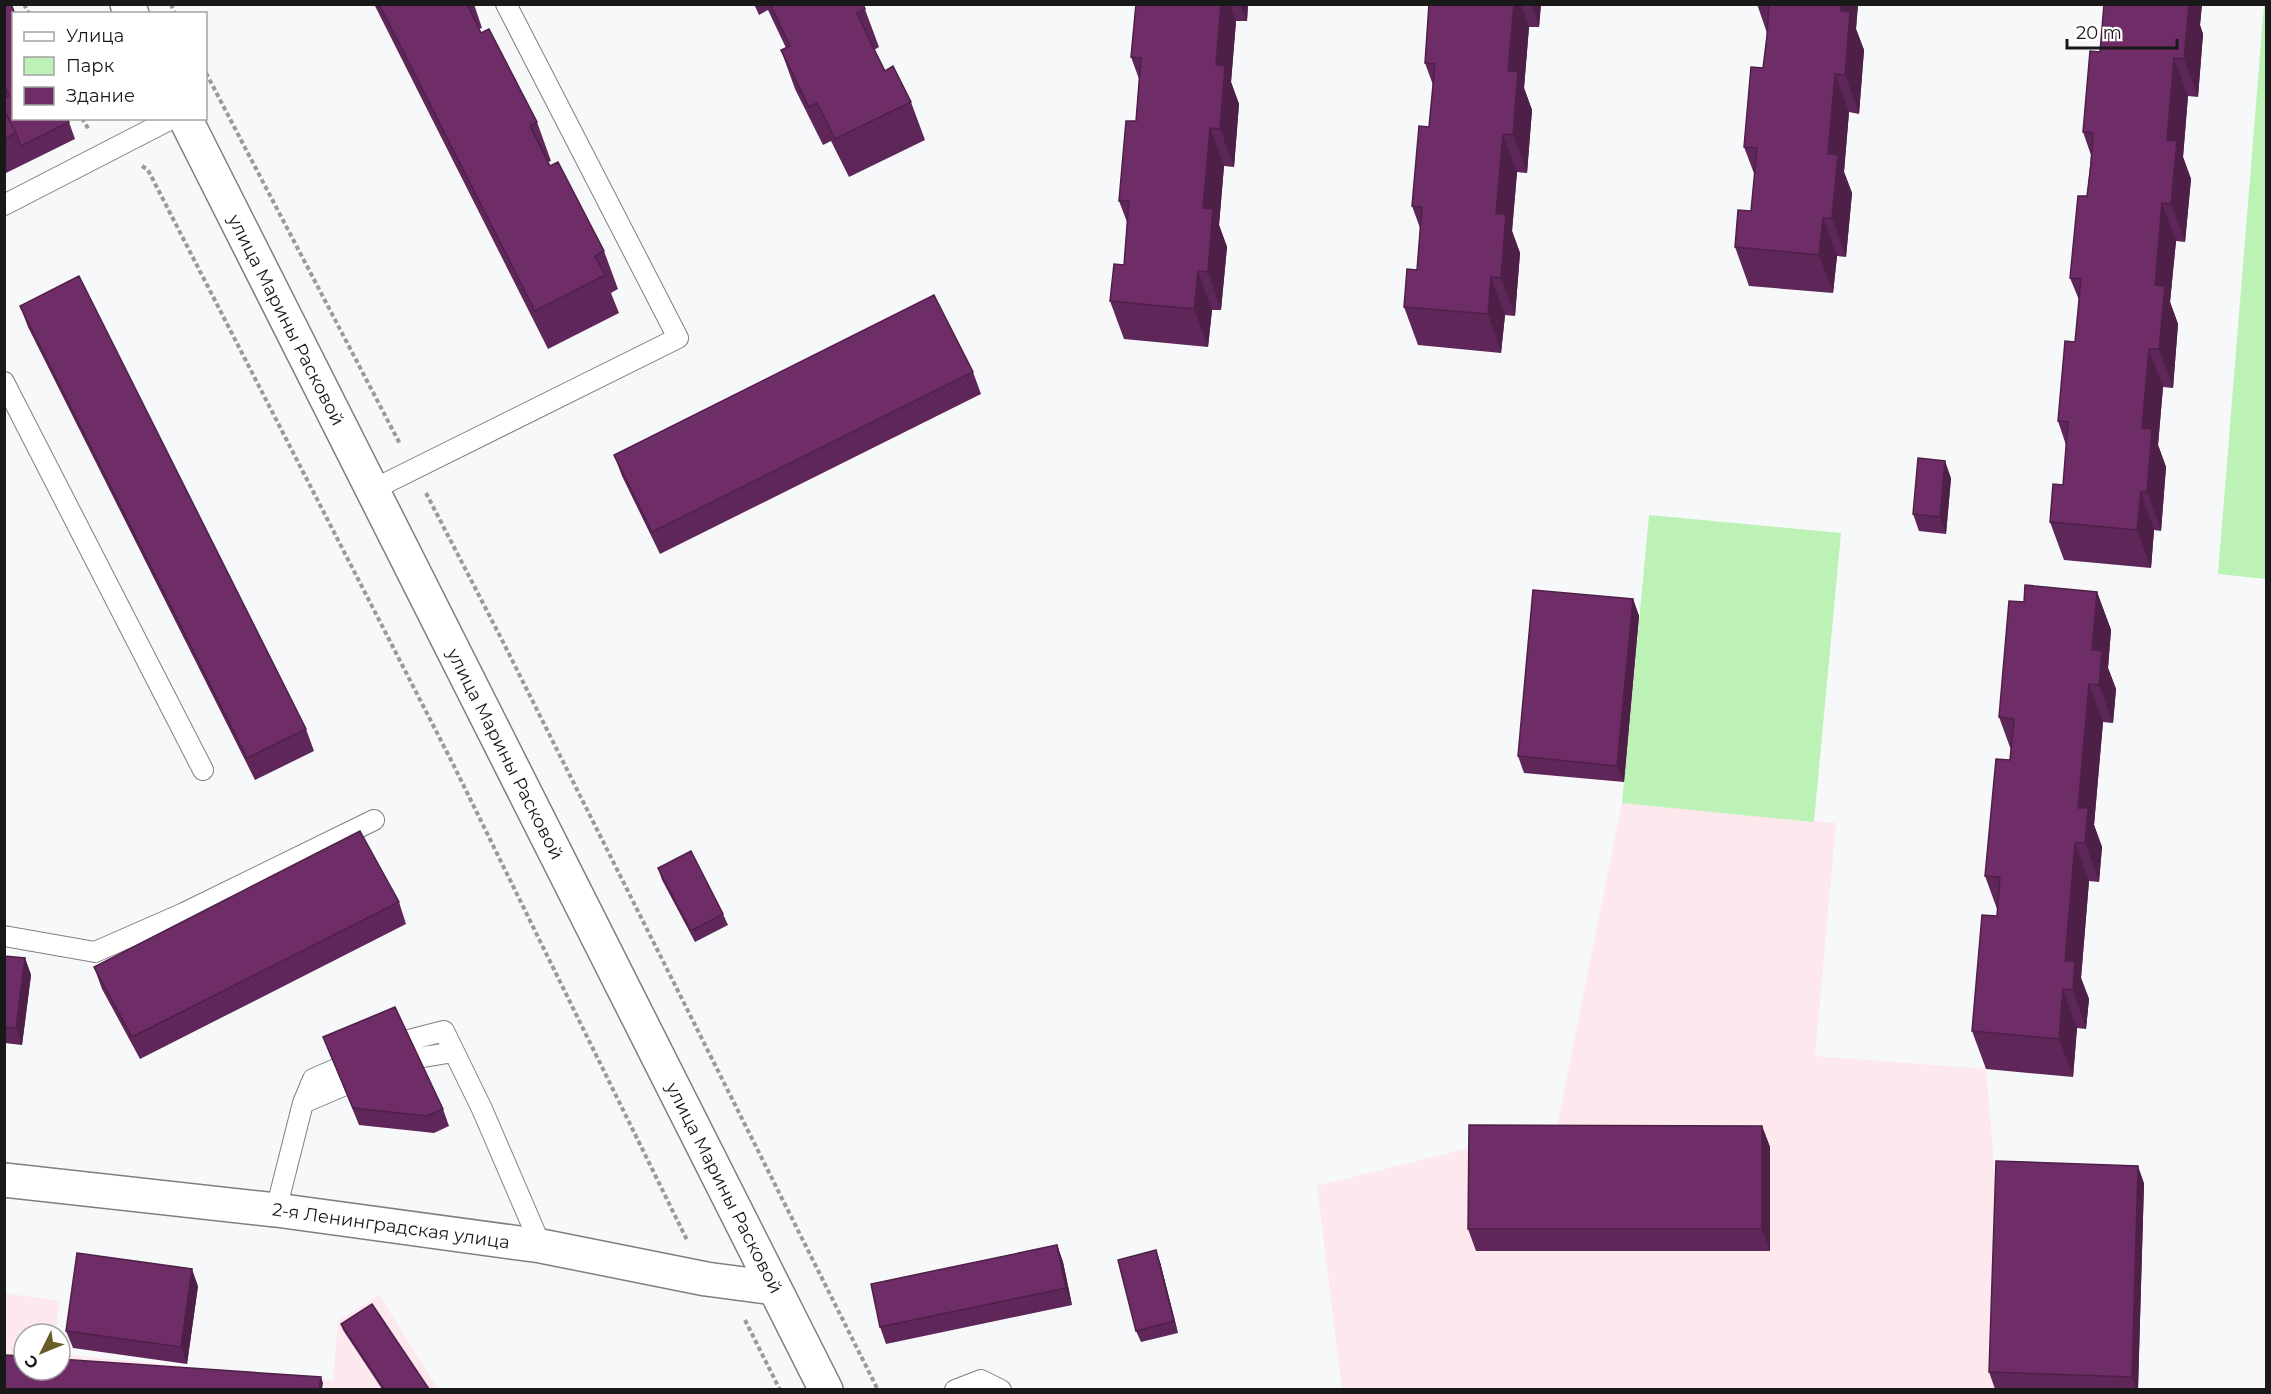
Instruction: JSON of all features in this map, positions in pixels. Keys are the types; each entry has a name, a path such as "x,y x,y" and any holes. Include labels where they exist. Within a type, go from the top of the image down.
{"main road":[{"name":"улица Марины Расковой","path":"186,120 826,1389"},
{"name":"2-я Ленинградская улица","path":"4,1180 276,1210 541,1246 706,1279 774,1288"}],"lane":[{"path":"372,490 678,338 506,4"},
{"path":"4,205 168,120"},
{"path":"4,382 203,770"},
{"path":"4,936 95,952 184,913 374,820"},
{"path":"413,1049 454,1052 482,1109 541,1246"},
{"path":"276,1210 303,1103 314,1079 340,1078"},
{"path":"955,1389 981,1380 1001,1389"}],"path":[{"path":"207,75 501,638 879,1389"},
{"path":"83,120 87,129 148,170 453,764 706,1279 746,1322 780,1389"}],"shaded area":[{"path":"1622,803 1836,823 1815,1056 1986,1069 1995,1177 2144,1183 2138,1389 1342,1389 1317,1186 1477,1146 1553,1147"},
{"path":"4,1293 59,1301 57,1322 12,1322 12,1382 72,1382 72,1355 333,1381 338,1321 379,1295 438,1389 5,1389"}],"green space":[{"path":"2264,5 2266,5 2266,579 2218,574"},
{"path":"1649,515 1841,533 1814,822 1622,803"}],"building":[{"path":"4,4 11,4 14,12 12,12 12,120 68,120 69,122 21,146 4,110 4,99 9,96 4,84"},
{"path":"379,4 467,4 481,33 489,29 537,122 530,126 550,166 558,162 604,251 595,256 605,275 535,311"},
{"path":"770,4 863,4 865,9 857,13 870,41 885,71 893,66 911,102 835,139 817,103 809,107 781,50 790,46"},
{"path":"1136,4 1221,4 1216,65 1225,66 1220,129 1210,128 1203,208 1213,209 1208,272 1198,271 1194,309 1110,301 1114,264 1124,265 1129,201 1119,201 1126,121 1136,121 1141,58 1131,57"},
{"path":"1429,4 1514,4 1508,71 1518,71 1513,135 1503,134 1496,214 1506,214 1501,278 1491,277 1488,314 1404,307 1407,269 1417,270 1422,207 1412,206 1419,126 1429,127 1435,64 1425,63"},
{"path":"1768,4 1841,4 1841,11 1850,12 1845,75 1835,74 1828,154 1838,155 1832,218 1823,218 1819,255 1735,247 1738,210 1751,211 1757,148 1744,147 1751,67 1763,68"},
{"path":"2104,4 2189,4 2184,59 2174,58 2167,140 2177,141 2171,204 2162,203 2155,285 2165,286 2159,349 2149,349 2142,428 2152,429 2147,492 2141,492 2137,530 2050,522 2053,484 2063,485 2068,422 2058,421 2065,341 2075,342 2081,279 2070,278 2078,196 2087,196 2091,164 2093,133 2083,132 2090,51 2100,52"},
{"path":"4,110 16,133 4,139"},
{"path":"79,276 306,729 247,758 20,306"},
{"path":"934,295 973,372 652,532 614,455"},
{"path":"1918,458 1945,461 1940,517 1913,514"},
{"path":"2025,585 2097,592 2092,650 2102,651 2099,685 2089,684 2078,808 2088,808 2085,843 2075,843 2065,961 2075,961 2073,990 2063,989 2059,1039 1972,1031 1982,915 1997,916 2000,877 1985,876 1996,759 2010,760 2014,719 1999,717 2009,601 2024,602"},
{"path":"1533,590 1633,599 1617,766 1518,756"},
{"path":"360,831 399,902 132,1037 94,967"},
{"path":"691,851 723,914 691,931 658,868"},
{"path":"4,956 25,958 16,1028 4,1027"},
{"path":"395,1007 443,1109 427,1116 353,1108 323,1037"},
{"path":"1469,1125 1762,1126 1762,1229 1468,1229"},
{"path":"1996,1161 2138,1166 2132,1377 1989,1372"},
{"path":"1057,1245 1066,1288 880,1327 871,1284"},
{"path":"1156,1250 1174,1321 1136,1331 1118,1260"},
{"path":"77,1253 192,1269 181,1347 72,1332 72,1322 67,1322"},
{"path":"372,1304 429,1389 384,1389 341,1324"},
{"path":"4,1355 12,1355 12,1382 72,1382 72,1360 321,1377 319,1389 4,1389"}]}
